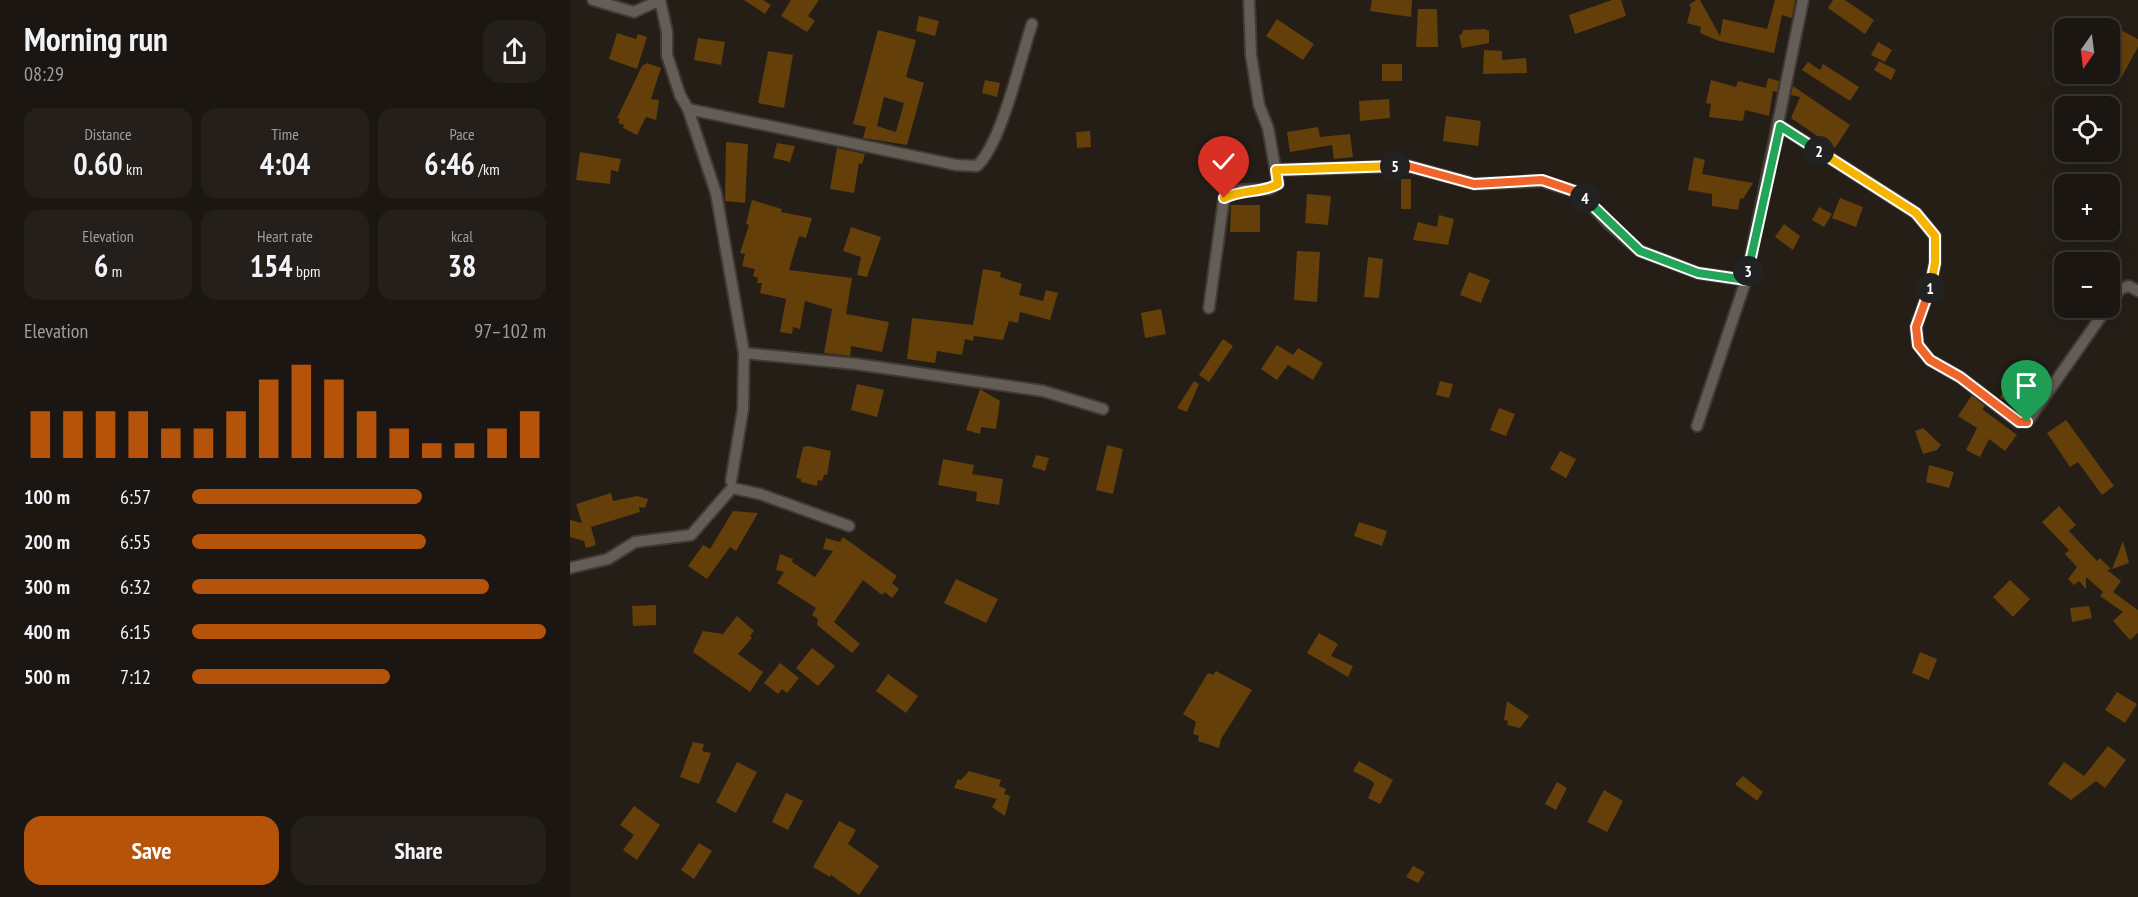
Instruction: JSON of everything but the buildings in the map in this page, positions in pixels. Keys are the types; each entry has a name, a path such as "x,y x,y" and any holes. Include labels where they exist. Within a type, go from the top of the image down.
{"street":[{"path":"593,0 634,12 660,0 667,32 667,55 716,193 744,353 743,409 731,481"},
{"path":"1209,308 1224,198 1241,190 1269,189 1278,184 1259,105 1253,65 1249,0"},
{"path":"1697,426 1746,280 1780,126 1803,0"},
{"path":"688,109 956,165 977,166 986,157 1001,120 1032,24"},
{"path":"1780,126 1916,213 1935,236 1935,263 1930,287 1916,327 1918,345 1930,360 1960,377 2019,422 2027,422 2100,318"},
{"path":"1276,170 1408,166 1474,184 1542,180 1580,193 1608,223 1640,251 1698,273 1746,280"},
{"path":"2120,289 2129,286 2138,291"},
{"path":"744,353 856,364 1043,391 1103,409"},
{"path":"570,568 608,559 635,542 691,536 732,488 760,494 849,526"}],"route":[{"path":"1224,198 1241,190 1269,189 1278,184 1276,170 1408,166 1474,184 1542,180 1580,193 1608,223 1640,251 1698,273 1746,280 1780,126 1916,213 1935,236 1935,263 1930,287 1916,327 1918,345 1930,360 1960,377 2019,422 2027,422"}]}
